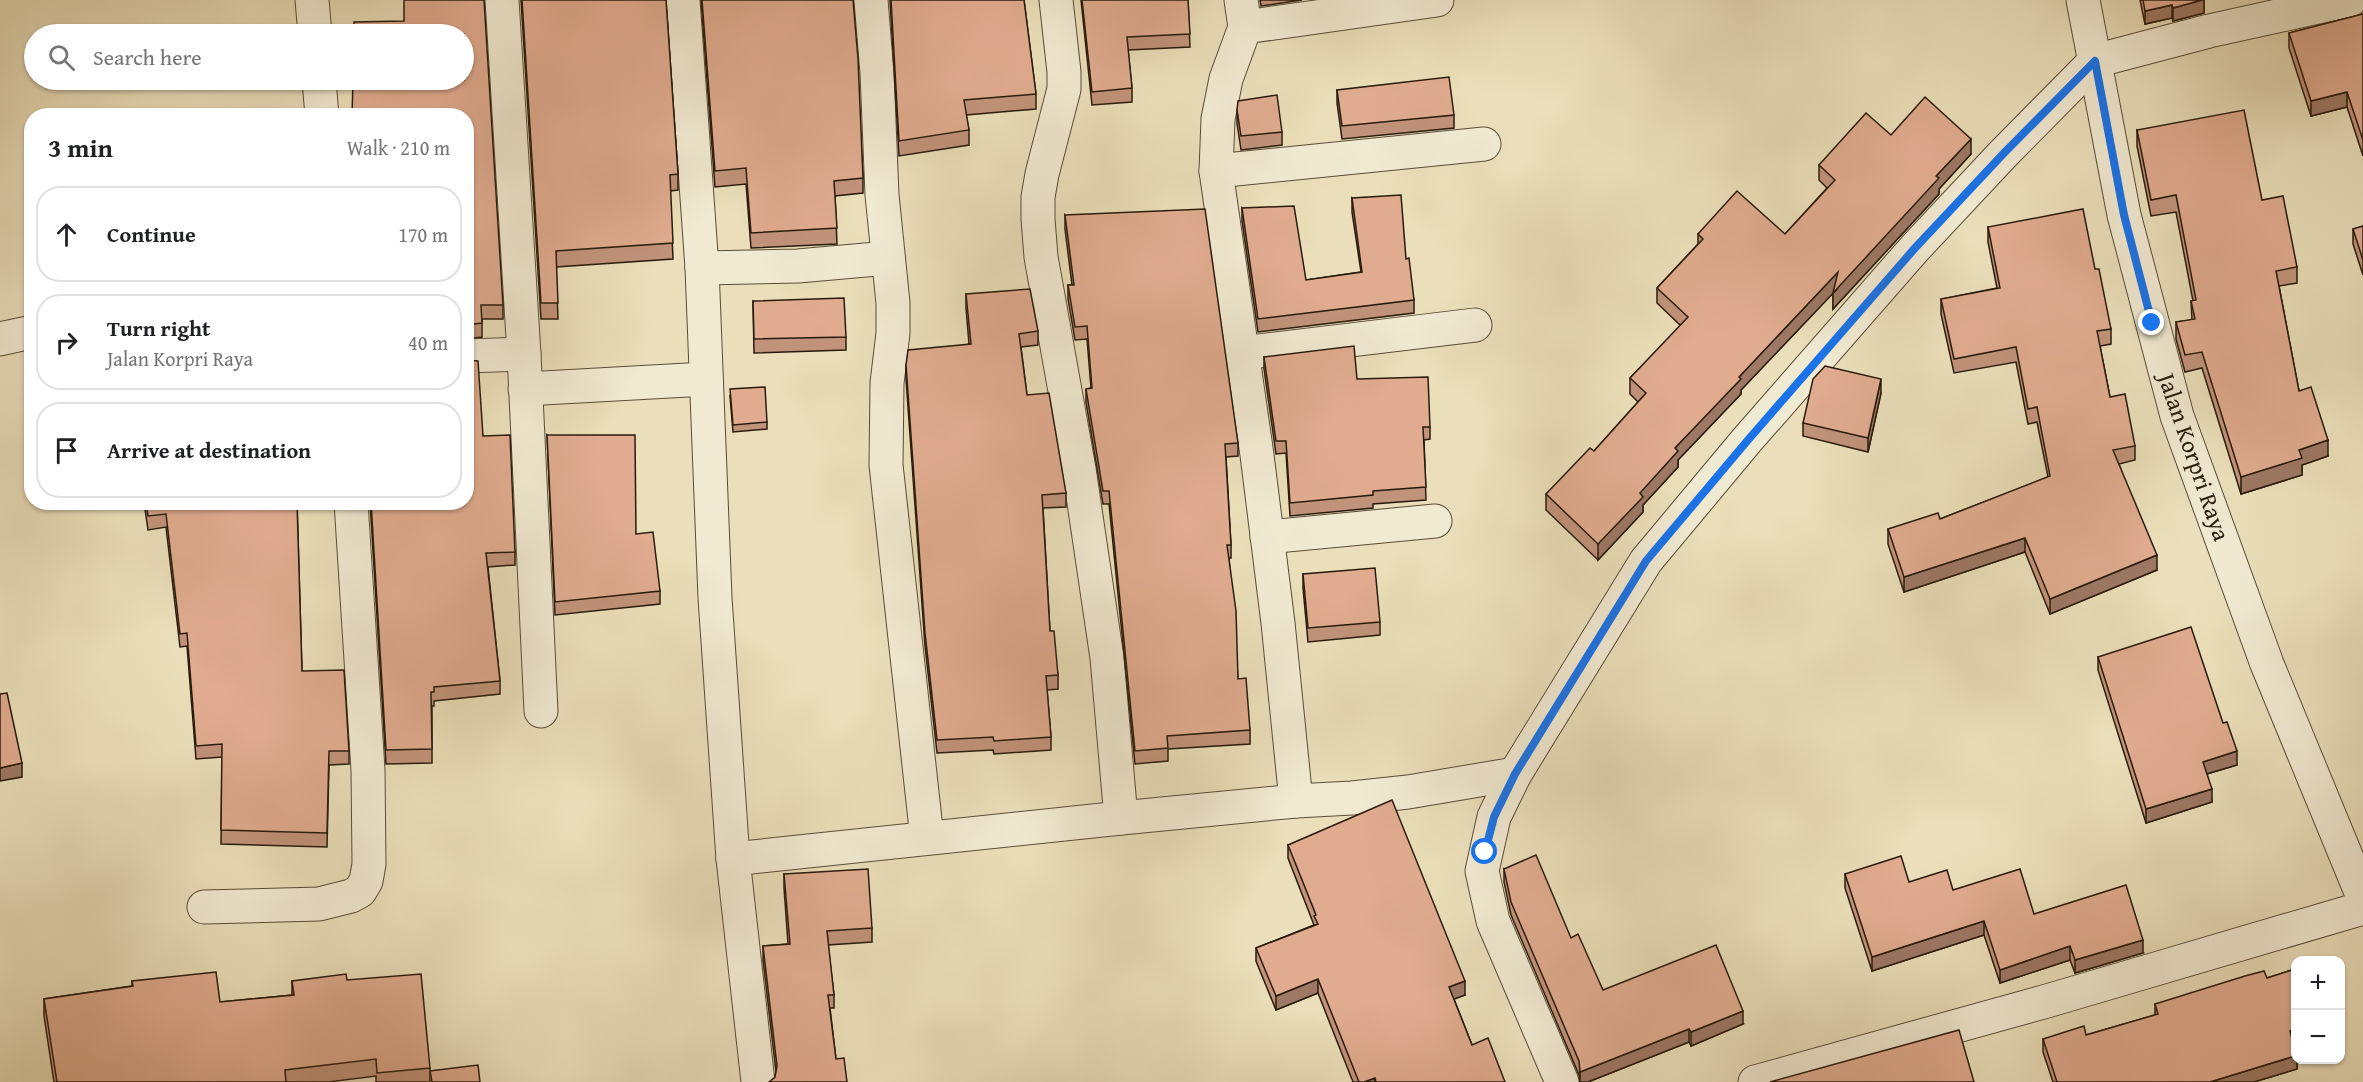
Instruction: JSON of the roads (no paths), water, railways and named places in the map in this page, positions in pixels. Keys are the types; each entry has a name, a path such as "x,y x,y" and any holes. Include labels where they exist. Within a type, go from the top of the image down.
{"street":[{"path":"312,0 314,24"},
{"path":"502,0 524,354 541,711"},
{"path":"683,0 702,268 715,598 733,859 758,1082"},
{"path":"871,0 877,73 882,195 893,323 887,383 886,465 927,838"},
{"path":"1056,0 1065,72 1064,89 1038,197 1038,228 1041,257 1079,469 1107,658 1121,818"},
{"path":"1296,801 1267,537 1216,171 1218,119 1243,14 1437,0"},
{"name":"Jalan Korpri Raya","path":"2083,0 2124,215 2177,416 2267,664 2363,897"},
{"path":"1562,1082 1493,921 1483,882 1483,862 1494,817 1515,774 1646,561 1755,431 1915,248 2095,61 2209,31 2350,0"},
{"path":"320,90 321,108"},
{"path":"1216,171 1484,144"},
{"path":"702,268 798,266 888,258"},
{"path":"1242,353 1476,325"},
{"path":"0,339 24,334"},
{"path":"474,356 524,354"},
{"path":"525,389 706,379"},
{"path":"204,907 319,904 351,896 360,891 366,881 369,864 368,770 352,510"},
{"path":"1267,537 1435,521"},
{"path":"733,859 1121,818 1408,792 1515,774"},
{"path":"1755,1082 2047,1001 2363,908"}]}
